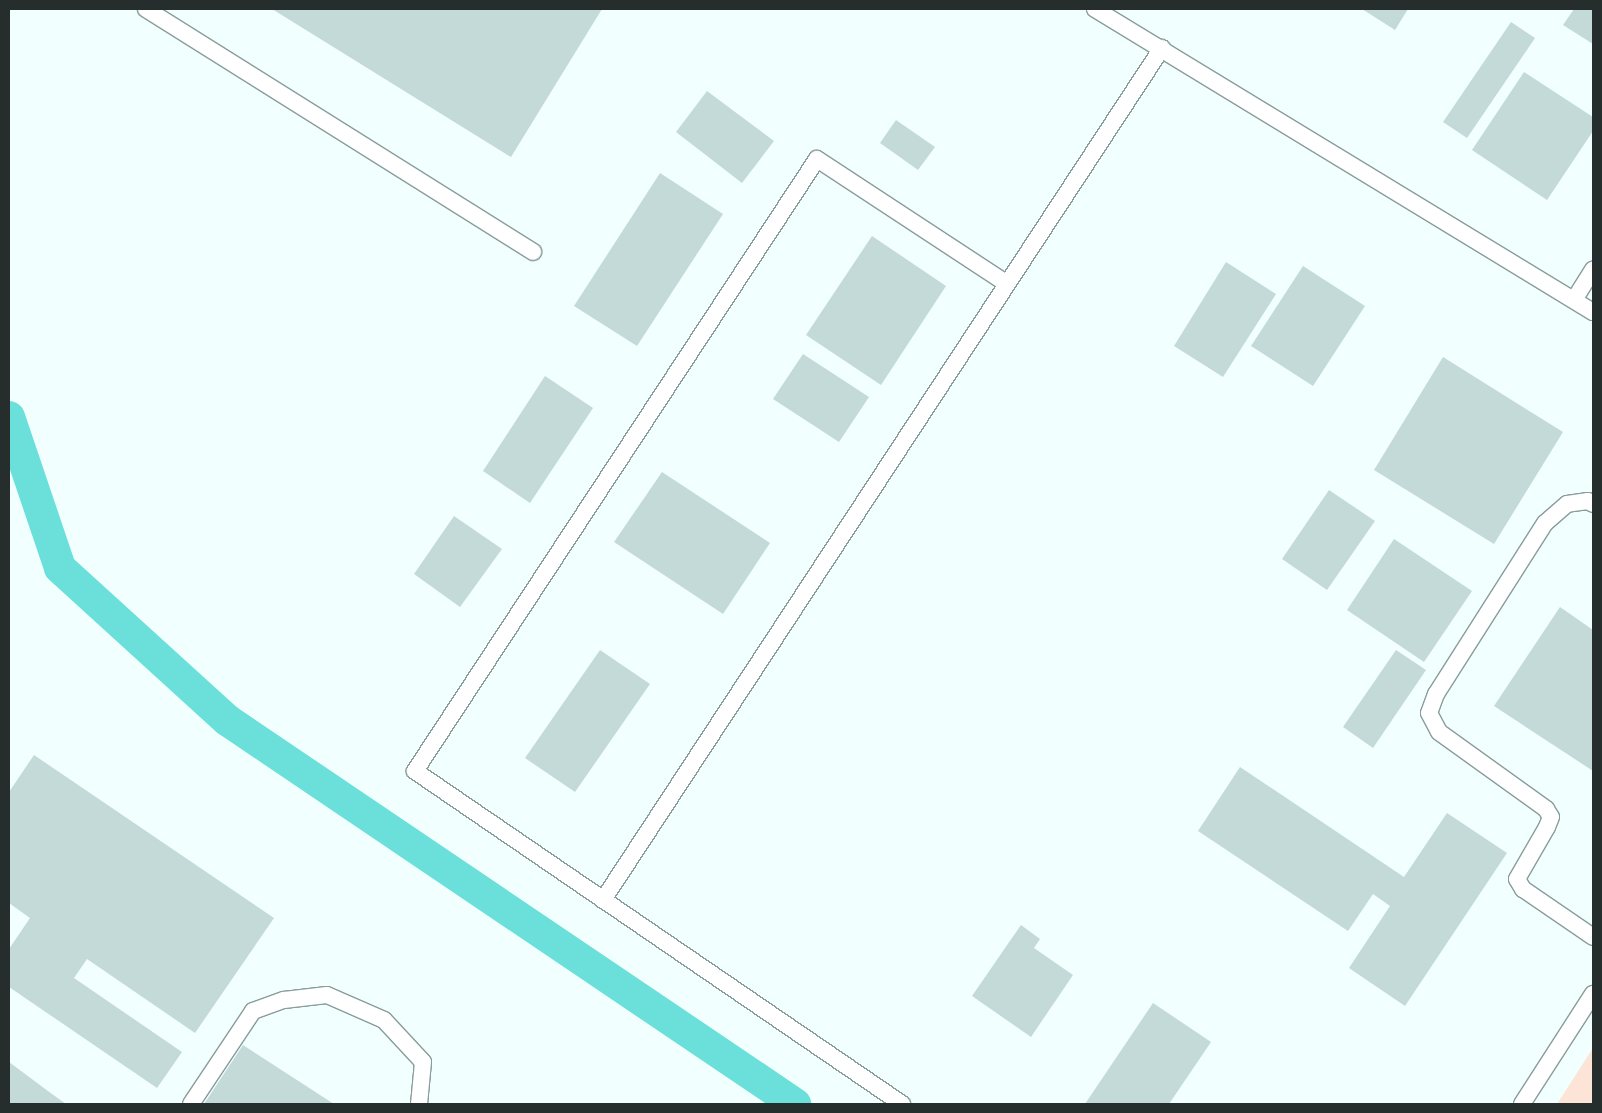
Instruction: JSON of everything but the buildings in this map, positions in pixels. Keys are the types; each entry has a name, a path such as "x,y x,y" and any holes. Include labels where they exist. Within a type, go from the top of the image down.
{"lane":[{"path":"146,9 533,252"},
{"path":"1095,9 1162,48 1593,312"},
{"path":"603,900 1162,48"},
{"path":"902,1104 415,771 817,159 1007,284"},
{"path":"1574,300 1593,270"},
{"path":"1593,504 1588,501 1566,504 1545,523 1436,694 1430,713 1439,732 1546,808 1550,817 1547,827 1516,879 1523,889 1593,936"},
{"path":"1522,1104 1593,994"},
{"path":"191,1104 253,1011 284,1000 327,995 384,1020 423,1062 419,1104"}],"shaded area":[{"path":"1593,1048 1593,1104 1557,1104"}],"waterway":[{"path":"9,417 60,568 227,720 795,1104"}]}
